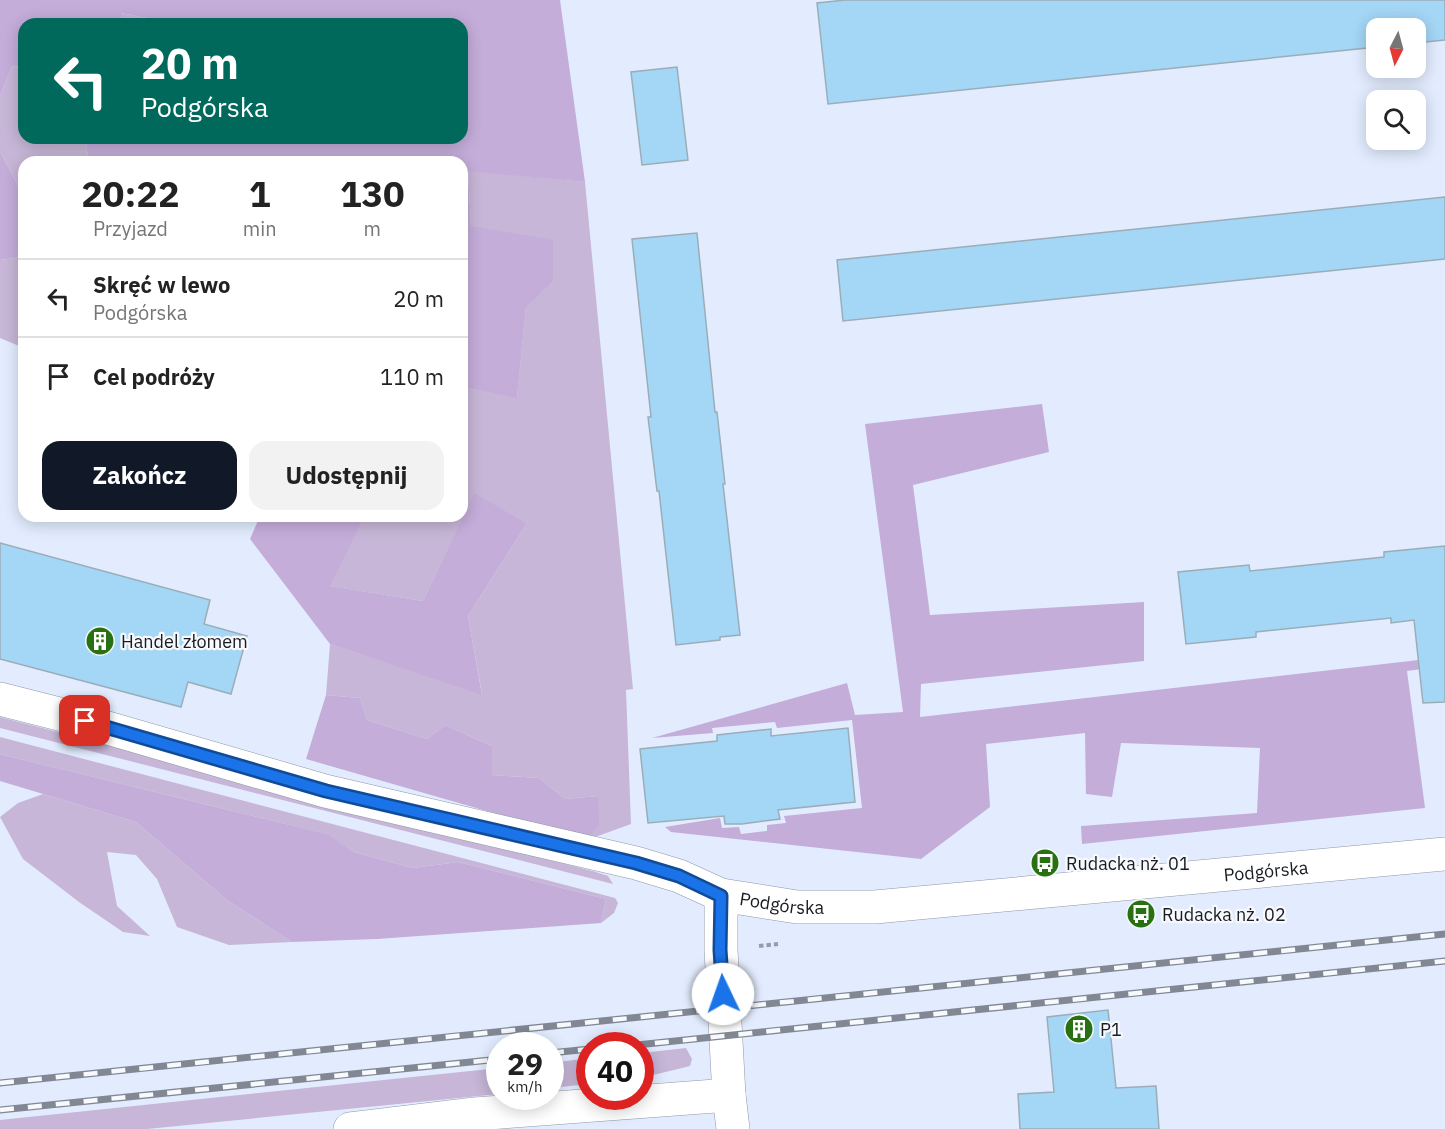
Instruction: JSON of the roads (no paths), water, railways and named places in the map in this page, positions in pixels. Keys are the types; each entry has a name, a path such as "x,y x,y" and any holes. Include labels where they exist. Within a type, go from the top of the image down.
{"street":[{"name":"Podgórska","path":"0,699 326,791 645,866 679,876 721,896 797,908 875,907 1445,854"},
{"path":"721,896 720,950 729,1095 734,1129"},
{"path":"351,1129 475,1114 729,1095"}],"railway":[{"path":"0,1083 1445,934"},
{"path":"654,1043 1445,961"},
{"path":"564,1052 576,1050"},
{"path":"0,1110 486,1060"}],"place":[{"name":"Handel złomem","path":"100,641"},
{"name":"Rudacka nż. 01","path":"1045,863"},
{"name":"Rudacka nż. 02","path":"1141,914"},
{"name":"P1","path":"1079,1029"}]}
